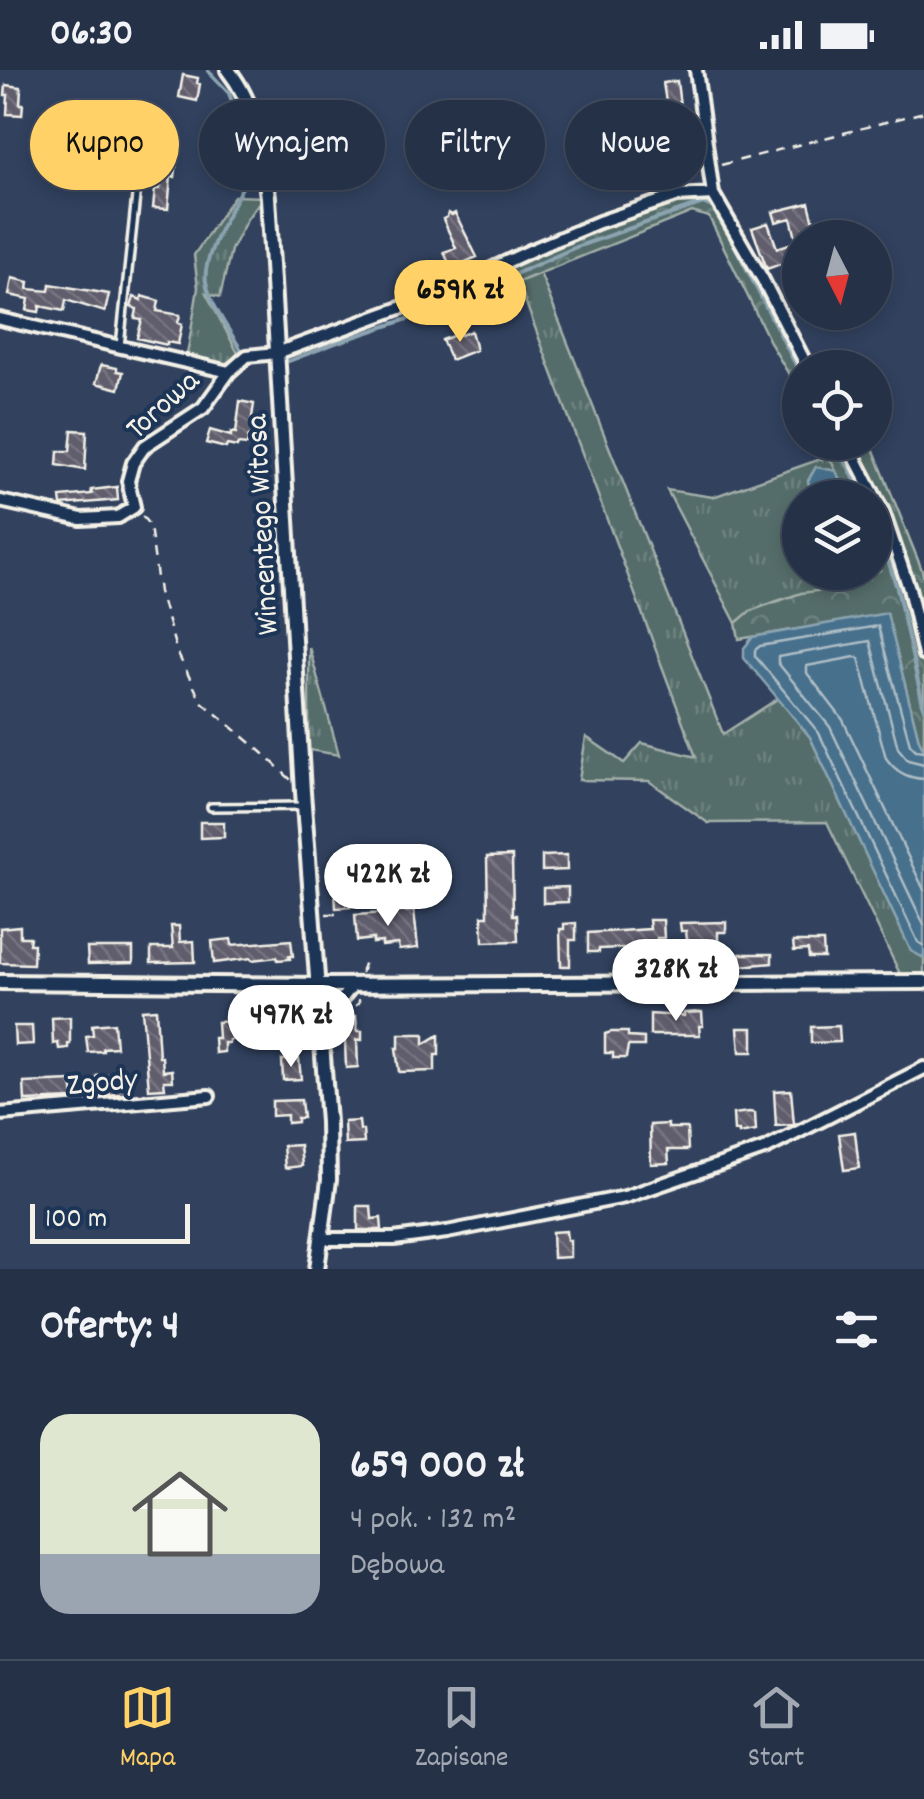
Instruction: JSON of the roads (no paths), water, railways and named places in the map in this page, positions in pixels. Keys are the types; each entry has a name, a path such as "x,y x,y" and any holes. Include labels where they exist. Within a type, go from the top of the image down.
{"street":[{"name":"Wincentego Witosa","path":"228,70 241,86 260,141 268,196 329,1155 327,1206 317,1269"},
{"path":"696,70 713,194 799,350"},
{"name":"Torowa","path":"0,501 81,519 118,517 134,507 128,481 133,463 145,446 203,408 229,372 247,356 278,353 433,296 599,222 676,196 713,194"},
{"path":"0,319 229,372"},
{"path":"856,460 883,512 909,588 924,655"},
{"path":"0,982 318,985 356,989 924,982"},
{"path":"320,1024 356,989"},
{"path":"322,1239 394,1240 626,1197 767,1148 924,1068"},
{"name":"Zgody","path":"0,1114 209,1096"}],"lane":[{"path":"120,347 137,190"},
{"path":"211,806 304,799"}],"water":[{"path":"816,467 836,471 840,480 809,480"},
{"path":"887,613 924,750 924,958 911,951 810,737 744,658 744,648 753,637"}],"waterway":[{"path":"208,71 231,100"},
{"path":"241,190 209,259 206,282 212,301 243,353"},
{"path":"289,361 435,310 576,247 703,203 716,209 788,350"},
{"path":"845,460 855,480"},
{"path":"892,573 924,709"}]}
